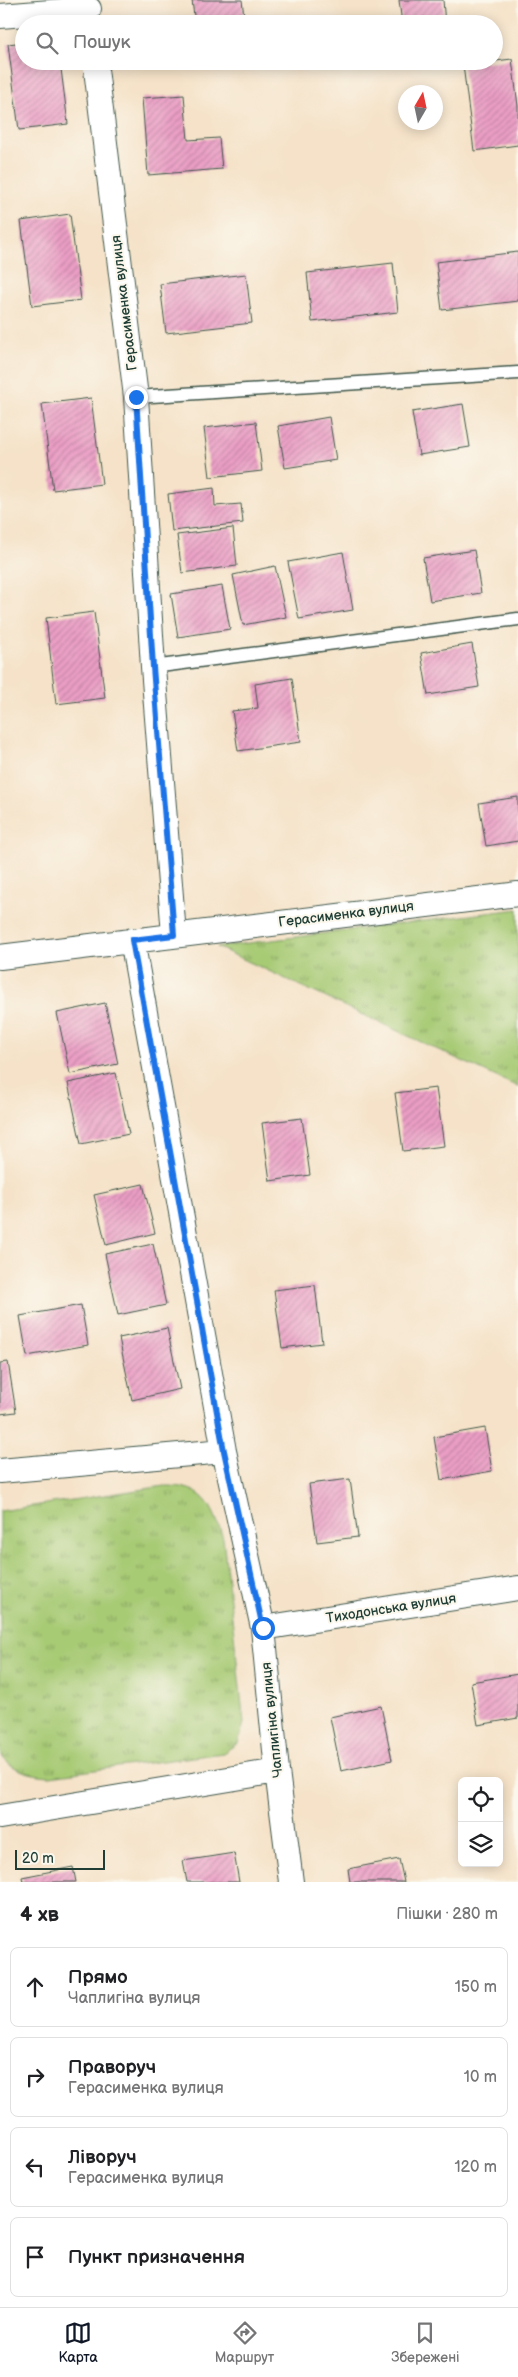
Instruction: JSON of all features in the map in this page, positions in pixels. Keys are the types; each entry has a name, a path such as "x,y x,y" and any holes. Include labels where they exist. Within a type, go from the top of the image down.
{"street":[{"path":"18,15 89,11"},
{"path":"0,16 15,15"},
{"name":"Герасименка вулиця","path":"96,70 136,397 153,667 174,935"},
{"name":"Герасименка вулиця","path":"0,957 518,894"},
{"name":"Чаплигіна вулиця","path":"132,940 224,1451 263,1628 277,1770 292,1882"},
{"path":"0,1471 224,1451"},
{"name":"Тиходонська вулиця","path":"263,1628 518,1588"},
{"path":"0,1817 277,1770"}],"lane":[{"path":"136,397 518,373"},
{"path":"153,667 518,619"}],"green space":[{"path":"518,909 518,1087 217,947"},
{"path":"164,1486 188,1489 204,1498 215,1515 223,1538 244,1723 238,1743 223,1753 50,1776 29,1773 16,1768 0,1754 0,1511"}],"building":[{"path":"192,0 242,0 244,15 194,15"},
{"path":"399,0 443,0 444,15 401,15"},
{"path":"15,43 15,70 61,70 68,124 19,130 8,44"},
{"path":"512,59 518,106 518,145 474,151 464,70 503,70 503,60"},
{"path":"184,95 188,140 219,138 222,169 148,175 142,98"},
{"path":"70,214 81,300 32,306 21,221"},
{"path":"518,252 518,301 442,310 436,262"},
{"path":"393,263 398,312 312,322 307,273"},
{"path":"246,274 252,323 166,333 160,284"},
{"path":"91,398 102,484 53,490 42,404"},
{"path":"463,404 470,447 419,455 412,412"},
{"path":"329,417 336,460 285,468 278,426"},
{"path":"256,422 262,471 210,477 204,428"},
{"path":"214,488 215,506 241,504 243,523 172,531 168,494"},
{"path":"233,528 237,566 182,573 177,535"},
{"path":"474,550 481,593 430,601 423,558"},
{"path":"343,552 353,610 299,619 288,562"},
{"path":"275,566 286,617 243,625 233,575"},
{"path":"222,586 230,629 178,637 171,594"},
{"path":"94,612 105,698 56,704 46,618"},
{"path":"472,644 479,687 428,695 421,653"},
{"path":"292,678 301,742 238,751 232,711 258,708 255,684"},
{"path":"518,797 518,841 486,846 479,803"},
{"path":"105,1003 118,1064 70,1074 57,1013"},
{"path":"116,1073 129,1134 81,1144 68,1083"},
{"path":"436,1088 444,1146 403,1151 395,1093"},
{"path":"302,1118 310,1175 270,1181 262,1123"},
{"path":"143,1184 155,1233 106,1245 94,1195"},
{"path":"153,1244 166,1305 118,1315 105,1254"},
{"path":"315,1285 322,1343 282,1348 274,1290"},
{"path":"81,1305 88,1345 27,1356 20,1316"},
{"path":"167,1328 180,1389 132,1400 119,1338"},
{"path":"8,1362 16,1412 0,1414 0,1363"},
{"path":"485,1428 492,1471 441,1480 434,1437"},
{"path":"350,1479 358,1537 317,1542 309,1484"},
{"path":"518,1674 518,1718 478,1725 471,1682"},
{"path":"381,1706 392,1760 341,1771 330,1717"},
{"path":"234,1853 239,1882 187,1882 183,1861"},
{"path":"399,1859 404,1882 350,1882 348,1869"},
{"path":"73,1867 76,1882 23,1882 22,1877"}],"route":[{"path":"136,397 153,667 174,935 132,940 224,1451 263,1628"}]}
